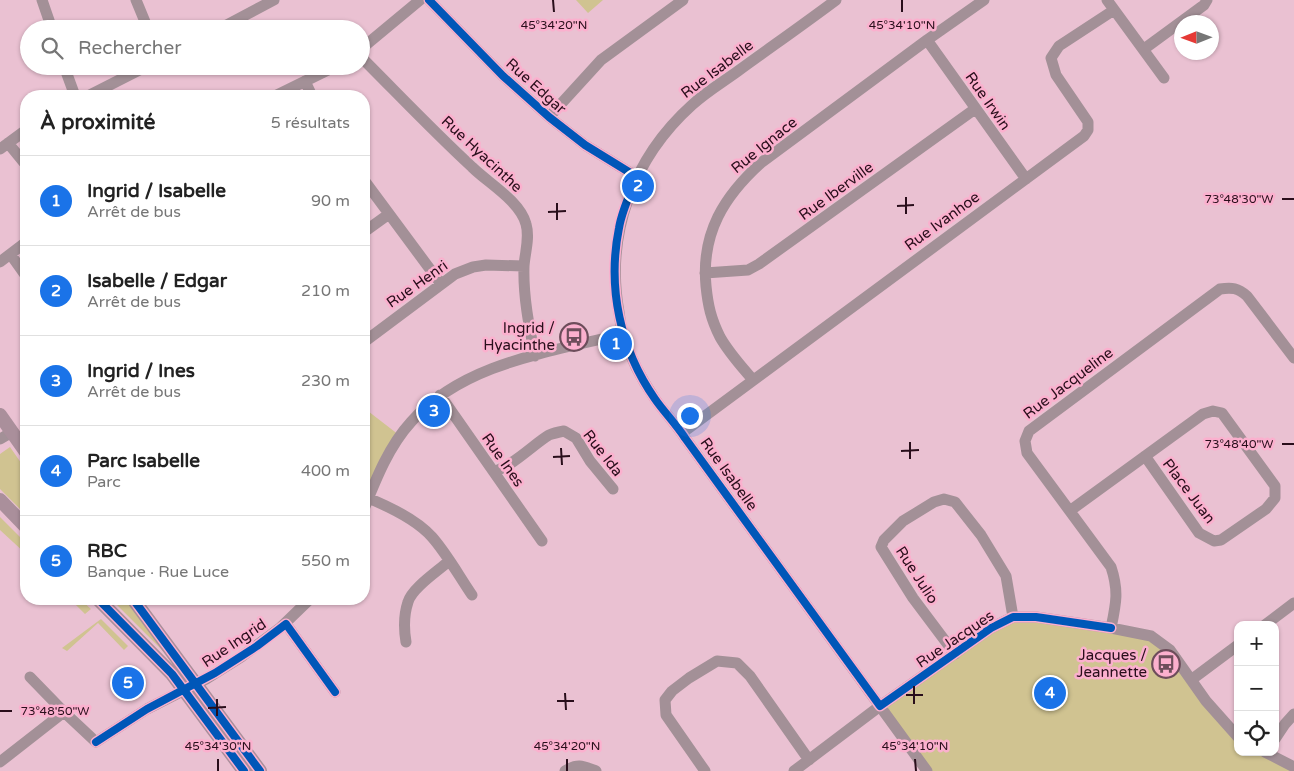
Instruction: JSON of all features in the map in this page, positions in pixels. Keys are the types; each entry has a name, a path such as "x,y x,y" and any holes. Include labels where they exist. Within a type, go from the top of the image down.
{"main road":[{"path":"0,415 6,435 20,447"},
{"path":"0,500 20,521"},
{"path":"104,605 164,666 190,687 260,771"},
{"path":"138,605 244,771"}],"street":[{"path":"42,0 49,20"},
{"path":"136,0 144,20"},
{"path":"236,20 274,0"},
{"path":"370,42 420,0"},
{"name":"Rue Edgar","path":"429,0 503,76 549,117 585,145 637,177"},
{"path":"549,117 600,60 683,0"},
{"name":"Rue Isabelle","path":"836,0 693,104 670,128 652,151 637,177 626,203 619,227 615,289 623,334 636,367 654,399 682,432 928,771"},
{"name":"Rue Ignace","path":"753,380 721,339 708,310 705,273 706,253 712,229 731,194 744,178 762,162 984,0"},
{"path":"1107,0 1164,78"},
{"path":"1144,49 1204,5 1207,0"},
{"name":"Rue Ivanhoe","path":"682,432 1079,141 1088,130 1088,122 1056,75 1051,58 1059,46 1114,10"},
{"name":"Rue Irwin","path":"927,40 1026,179"},
{"name":"Rue Hyacinthe","path":"370,66 473,169 507,197 522,214 528,235 524,266 527,314 535,356"},
{"path":"67,75 73,90"},
{"path":"100,90 129,75"},
{"path":"287,90 317,75"},
{"path":"305,81 309,90"},
{"name":"Rue Iberville","path":"705,273 748,270 759,264 975,109"},
{"path":"20,134 4,146 20,160"},
{"path":"370,188 441,284"},
{"path":"370,228 389,214"},
{"path":"0,262 20,247"},
{"path":"10,255 20,268"},
{"name":"Rue Henri","path":"370,337 455,274 486,265 524,266"},
{"name":"Rue Jacqueline","path":"1112,628 1117,594 1112,567 1027,453 1025,441 1029,431 1220,289 1231,287 1239,289 1247,296 1294,358"},
{"path":"370,494 388,455 410,422 440,395 487,370 623,334"},
{"name":"Rue Ines","path":"440,395 542,541"},
{"name":"Place Juan","path":"1071,510 1145,456 1203,414 1213,411 1222,413 1275,486 1275,498 1266,509 1221,540 1214,541 1199,533 1145,456"},
{"name":"Rue Ida","path":"493,472 498,472 550,435 564,431 576,438 590,461 613,489"},
{"name":"Rue Julio","path":"954,654 913,598 881,547 884,540 903,521 944,498 955,502 981,534 1006,576 1013,617"},
{"path":"370,499 414,522 431,536 472,595"},
{"path":"406,642 404,630 408,602 417,589 449,561"},
{"path":"1270,621 1294,603"},
{"name":"Rue Ingrid","path":"64,712 96,742 142,712 190,687 249,652 286,624 304,605"},
{"name":"Rue Jacques","path":"794,771 880,706 991,628 1013,617 1036,617 1112,628 1151,636 1170,650 1206,701 1234,732"},
{"path":"286,624 335,692"},
{"path":"1191,680 1234,648"},
{"path":"705,771 666,715 666,700 672,691 689,678 717,661 737,663 750,676 809,760"},
{"path":"0,762 64,712 30,677"},
{"path":"1279,733 1294,714"},
{"path":"1273,756 1294,767"},
{"path":"564,771 581,765 596,771"}],"shaded area":[{"path":"576,0 603,0 588,13"},
{"path":"370,413 399,435 370,496"},
{"path":"10,447 20,461 20,509 0,489 0,454"},
{"path":"0,517 20,537 20,548 0,530"},
{"path":"76,605 87,605 91,609 85,614"},
{"path":"117,605 131,605 174,662"},
{"path":"1013,617 1160,641 1234,732 1234,756 1272,756 1293,771 927,771 880,706"},
{"path":"101,619 128,646 124,650 98,623 67,651 62,648"}],"cycle path":[{"path":"429,0 503,76 549,117 585,145 637,177 620,221 615,273 619,317 633,359 655,399 880,706 991,628 1013,617 1036,617 1111,628"},
{"path":"104,605 172,674 244,771"},
{"path":"137,605 260,771"},
{"path":"96,742 147,709 215,673 257,646 286,624 335,692"}],"place":[{"name":"Isabelle / Edgar","path":"638,186"},
{"name":"Ingrid / Hyacinthe","path":"574,337"},
{"name":"Ingrid / Isabelle","path":"616,344"},
{"name":"Ingrid / Ines","path":"434,411"},
{"name":"Jacques / Jeannette","path":"1166,664"},
{"name":"RBC","path":"128,683"},
{"name":"Parc Isabelle","path":"1050,693"}]}
